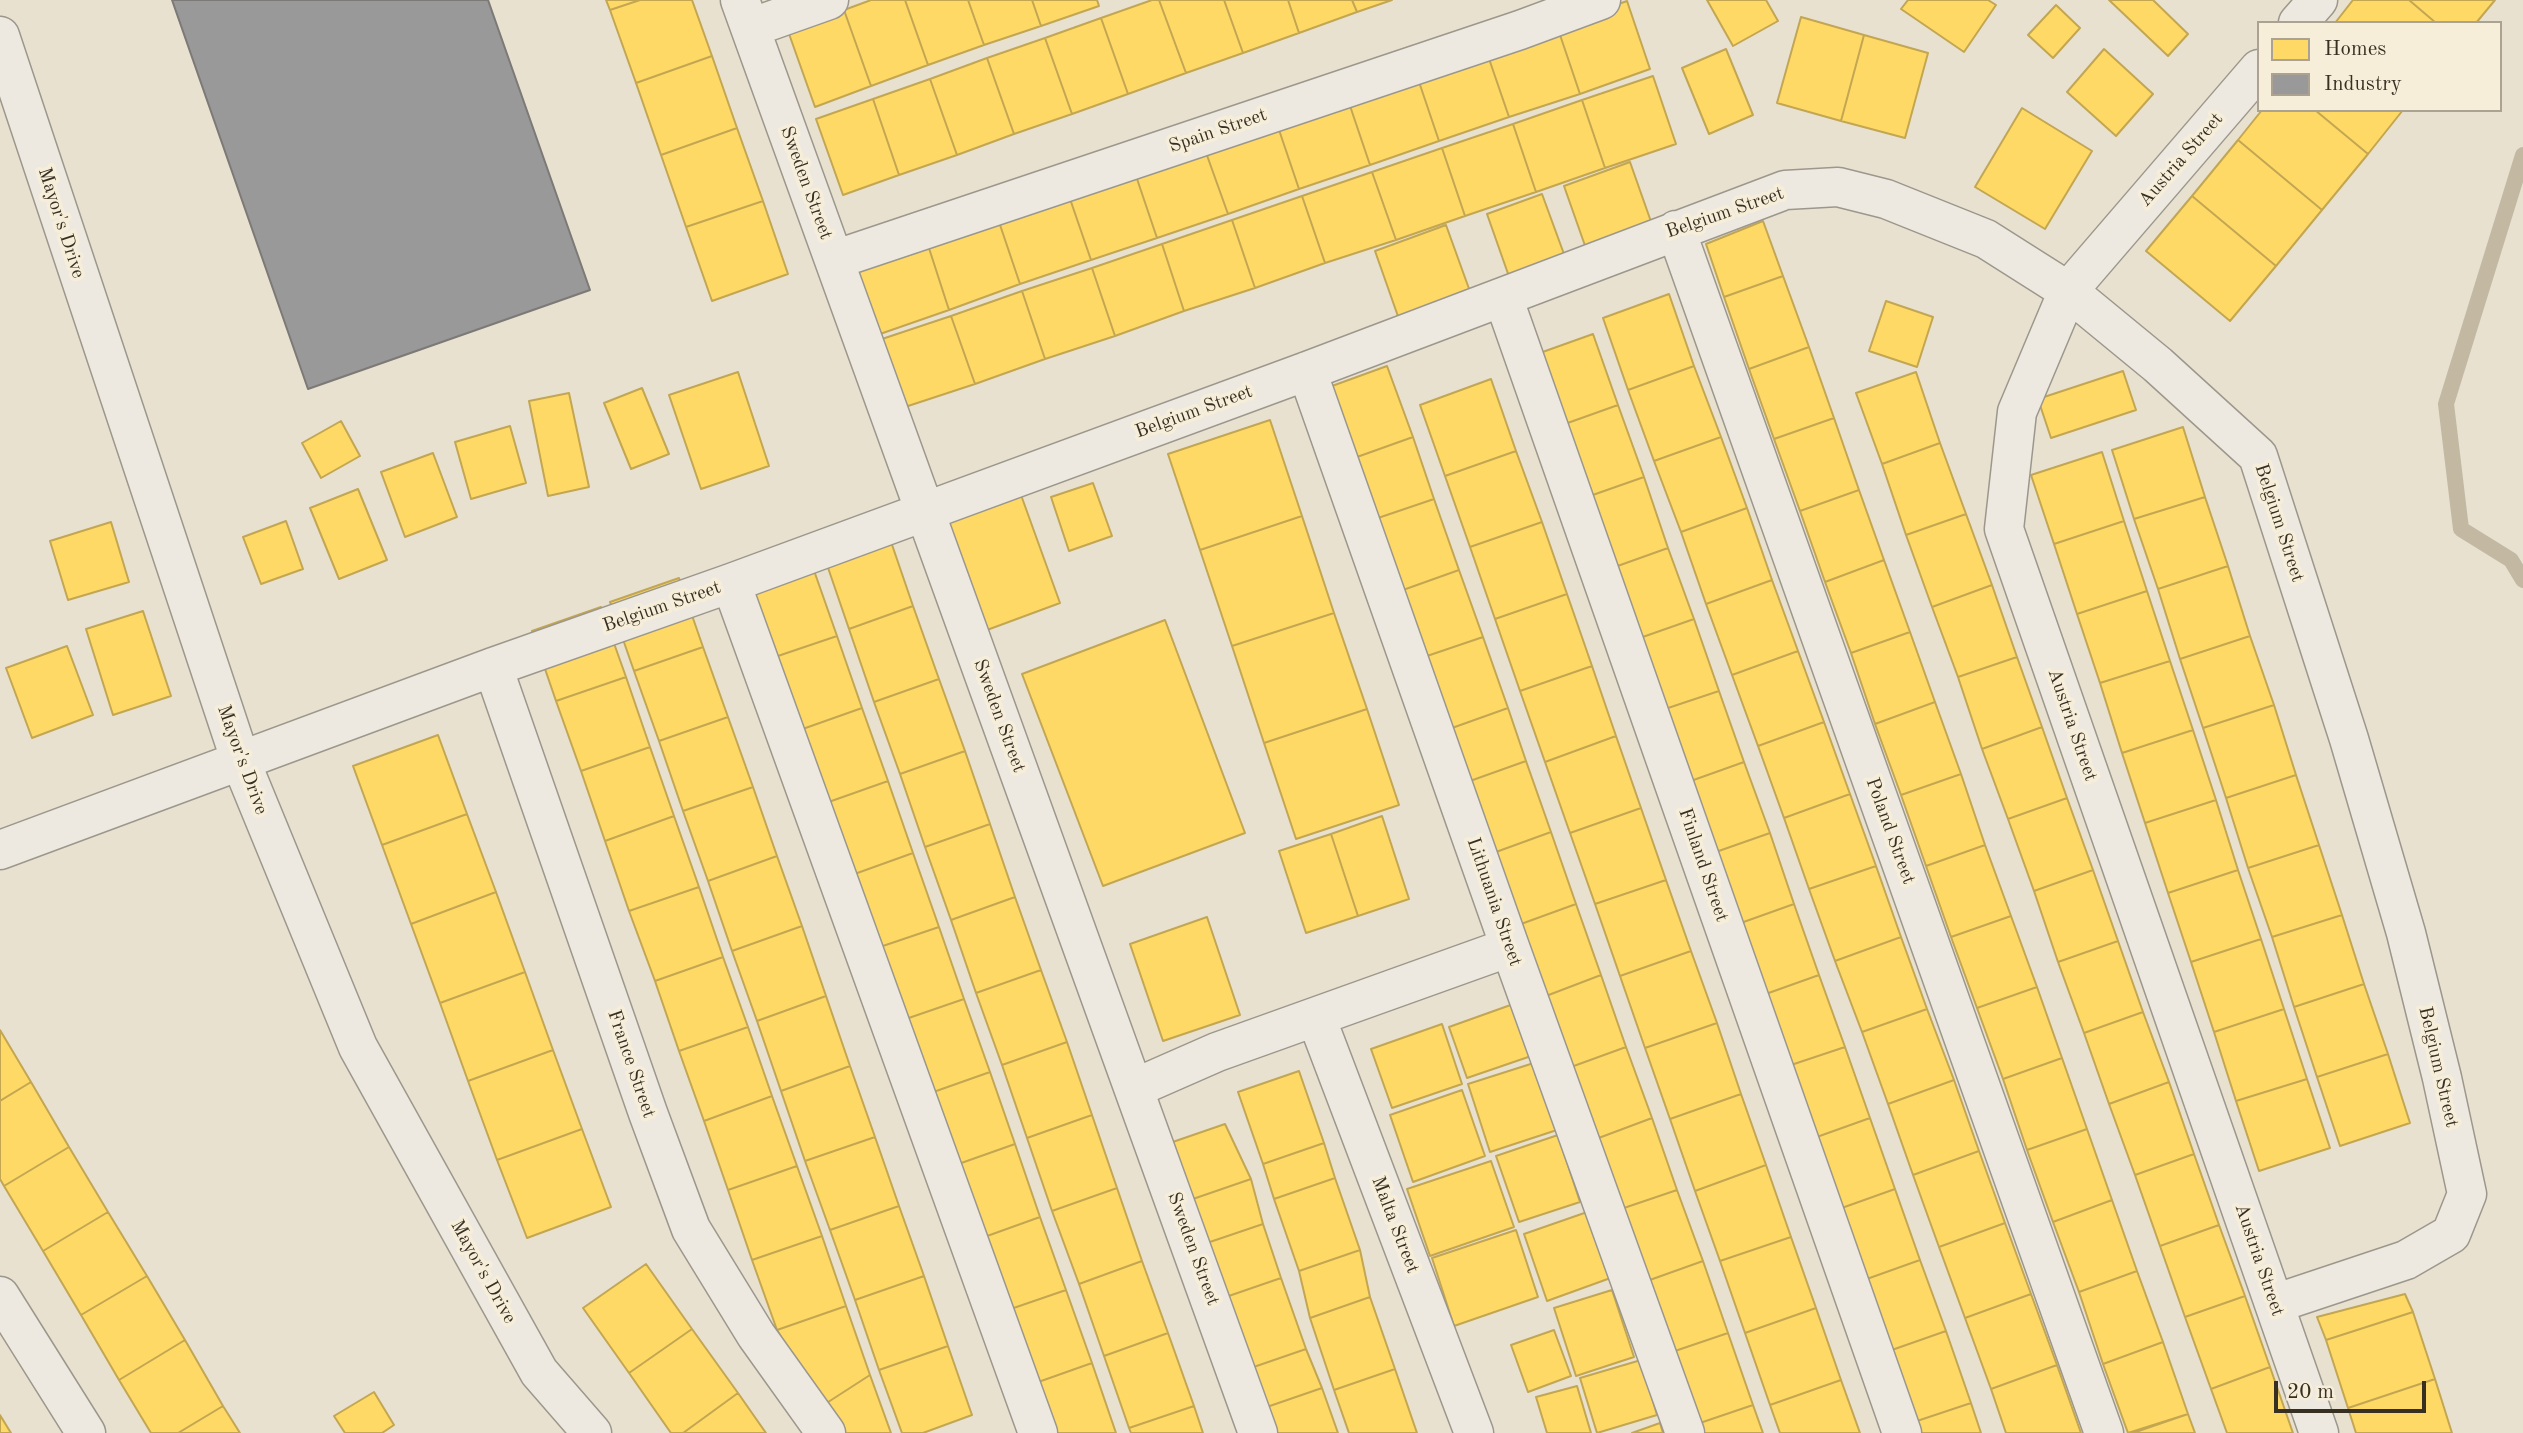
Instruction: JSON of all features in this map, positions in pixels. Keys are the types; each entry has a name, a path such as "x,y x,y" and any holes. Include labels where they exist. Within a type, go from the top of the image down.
{"street":[{"path":"745,14 829,0"},
{"name":"Spain Street","path":"834,260 1520,30 1601,0"},
{"path":"2300,21 2318,0"},
{"name":"Sweden Street","path":"745,14 1258,1433"},
{"name":"Mayor's Drive","path":"0,36 241,762 358,1047 539,1373 592,1433"},
{"name":"Austria Street","path":"2257,71 2068,291 2017,412 2004,529 2319,1433"},
{"name":"Belgium Street","path":"0,850 493,667 731,583 1307,371 1676,229 1785,190 1838,187 1885,200 1986,239 2068,291 2158,365 2258,456 2349,739 2406,933 2467,1194 2451,1234 2440,1241 2406,1260 2274,1304"},
{"name":"Poland Street","path":"1676,229 2105,1433"},
{"name":"Finland Street","path":"1503,297 1902,1433"},
{"name":"Lithuania Street","path":"1307,371 1685,1433"},
{"path":"731,583 1038,1433"},
{"name":"France Street","path":"493,667 648,1113 691,1228 756,1335 826,1433"},
{"path":"1135,1088 1217,1052 1510,947"},
{"name":"Malta Street","path":"1316,1017 1474,1433"},
{"path":"0,1296 86,1433"}],"building: Homes":[{"path":"606,0 640,0 610,10"},
{"path":"640,0 692,0 712,56 636,83 610,10"},
{"path":"871,0 905,0 928,65 871,86 844,10"},
{"path":"905,0 968,0 984,45 928,65"},
{"path":"968,0 1032,0 1041,26 984,45"},
{"path":"1032,0 1097,0 1099,6 1041,26"},
{"path":"1159,0 1186,73 1128,94 1101,18"},
{"path":"1159,0 1224,0 1243,53 1186,73"},
{"path":"1224,0 1288,0 1299,33 1243,53"},
{"path":"1288,0 1352,0 1357,12 1299,33"},
{"path":"1352,0 1392,0 1357,12"},
{"path":"1707,0 1766,0 1778,21 1733,46"},
{"path":"1908,0 1988,0 1996,5 1964,52 1901,9"},
{"path":"2109,0 2153,0 2188,34 2168,56"},
{"path":"2353,0 2409,0 2434,21 2337,21"},
{"path":"2409,0 2495,0 2478,21 2434,21"},
{"path":"1627,1 1650,69 1580,94 1557,26"},
{"path":"2056,5 2080,28 2053,58 2028,35"},
{"path":"844,10 871,86 815,107 788,31"},
{"path":"1801,17 1864,35 1841,121 1777,103"},
{"path":"1101,18 1128,94 1072,114 1045,38"},
{"path":"1557,26 1580,94 1509,117 1486,50"},
{"path":"1864,35 1928,53 1905,138 1841,121"},
{"path":"1045,38 1072,114 1014,134 987,58"},
{"path":"1726,49 1753,115 1709,134 1682,68"},
{"path":"2104,49 2153,94 2116,136 2067,92"},
{"path":"1486,50 1509,117 1439,141 1416,73"},
{"path":"712,56 737,128 661,155 636,83"},
{"path":"987,58 1014,134 957,155 930,79"},
{"path":"1416,73 1439,141 1370,165 1347,97"},
{"path":"1653,76 1676,144 1605,168 1582,100"},
{"path":"930,79 957,155 899,175 873,99"},
{"path":"1347,97 1370,165 1299,189 1276,121"},
{"path":"873,99 899,175 843,195 816,119"},
{"path":"1582,100 1605,168 1536,192 1513,124"},
{"path":"2022,108 2092,151 2045,229 1975,187"},
{"path":"2260,112 2317,112 2368,154 2322,210 2238,140"},
{"path":"2317,112 2401,112 2368,154"},
{"path":"1276,121 1299,189 1228,214 1204,147"},
{"path":"1513,124 1536,192 1465,216 1442,148"},
{"path":"737,128 763,201 686,227 661,155"},
{"path":"2238,140 2322,210 2276,266 2192,196"},
{"path":"1204,147 1228,214 1157,238 1134,170"},
{"path":"1442,148 1465,216 1396,240 1372,172"},
{"path":"1630,162 1655,233 1589,257 1564,186"},
{"path":"1134,170 1157,238 1091,260 1068,193"},
{"path":"1372,172 1396,240 1325,263 1302,196"},
{"path":"1068,193 1091,260 1020,284 997,216"},
{"path":"1542,194 1568,265 1512,285 1487,214"},
{"path":"1302,196 1325,263 1255,288 1232,220"},
{"path":"2192,196 2276,266 2230,321 2146,251"},
{"path":"763,201 788,274 712,301 686,227"},
{"path":"997,216 1020,284 949,310 927,242"},
{"path":"1232,220 1255,288 1184,311 1162,244"},
{"path":"1763,221 1783,276 1724,297 1706,244"},
{"path":"1446,225 1472,297 1400,322 1375,251"},
{"path":"927,242 949,310 880,334 856,266"},
{"path":"1162,244 1184,311 1115,336 1092,268"},
{"path":"1092,268 1115,336 1045,359 1022,291"},
{"path":"1783,276 1809,347 1749,369 1724,297"},
{"path":"1022,291 1045,359 975,384 951,316"},
{"path":"1669,294 1694,366 1628,390 1603,318"},
{"path":"1886,301 1933,317 1917,367 1869,351"},
{"path":"951,316 975,384 905,407 882,339"},
{"path":"1593,334 1618,405 1562,425 1537,354"},
{"path":"1809,347 1834,418 1774,439 1749,369"},
{"path":"1387,366 1413,437 1357,457 1332,386"},
{"path":"1694,366 1721,437 1654,461 1628,390"},
{"path":"2123,371 2136,410 2051,438 2038,399"},
{"path":"738,372 769,466 701,489 669,395"},
{"path":"1916,372 1940,443 1882,464 1856,393"},
{"path":"1491,379 1516,451 1445,476 1420,405"},
{"path":"642,388 669,454 631,469 604,403"},
{"path":"569,393 589,487 548,496 529,401"},
{"path":"1618,405 1644,477 1587,497 1562,425"},
{"path":"1834,418 1859,490 1800,511 1774,439"},
{"path":"1270,420 1302,516 1200,550 1168,454"},
{"path":"341,421 360,456 321,478 302,443"},
{"path":"510,426 526,483 471,499 455,442"},
{"path":"2183,427 2205,497 2134,519 2112,450"},
{"path":"1413,437 1434,499 1378,518 1357,457"},
{"path":"1721,437 1747,508 1681,532 1654,461"},
{"path":"1940,443 1966,514 1906,535 1882,464"},
{"path":"1516,451 1542,522 1470,547 1445,476"},
{"path":"2102,452 2124,521 2054,544 2031,475"},
{"path":"433,453 457,517 405,537 381,472"},
{"path":"1644,477 1668,548 1612,568 1587,497"},
{"path":"1093,483 1112,536 1069,551 1051,497"},
{"path":"358,489 387,560 339,579 310,508"},
{"path":"1859,490 1884,560 1825,582 1800,511"},
{"path":"1021,495 1060,603 987,630 948,521"},
{"path":"2205,497 2228,566 2158,589 2134,519"},
{"path":"1434,499 1459,570 1403,590 1378,518"},
{"path":"1747,508 1772,580 1706,604 1681,532"},
{"path":"1966,514 1992,585 1932,607 1906,535"},
{"path":"1302,516 1334,613 1232,646 1200,550"},
{"path":"286,521 303,569 261,584 243,537"},
{"path":"2124,521 2147,591 2077,614 2054,544"},
{"path":"111,522 129,582 68,600 50,541"},
{"path":"1542,522 1567,594 1495,619 1470,547"},
{"path":"888,533 913,606 849,629 824,556"},
{"path":"1668,548 1694,619 1637,639 1612,568"},
{"path":"1884,560 1910,632 1851,653 1825,582"},
{"path":"811,562 837,636 772,658 747,585"},
{"path":"2228,566 2250,636 2180,659 2158,589"},
{"path":"1459,570 1483,637 1427,656 1403,590"},
{"path":"679,578 703,647 634,671 610,602"},
{"path":"1772,580 1798,651 1732,675 1706,604"},
{"path":"1992,585 2017,657 1958,677 1932,607"},
{"path":"2147,591 2170,661 2100,683 2077,614"},
{"path":"1567,594 1592,666 1520,691 1495,619"},
{"path":"913,606 939,679 874,702 849,629"},
{"path":"601,607 626,677 556,701 532,631"},
{"path":"143,611 171,696 113,715 86,629"},
{"path":"1334,613 1367,709 1264,743 1232,646"},
{"path":"1694,619 1719,691 1662,710 1637,639"},
{"path":"1165,620 1245,833 1103,886 1022,674"},
{"path":"1910,632 1935,702 1875,724 1851,653"},
{"path":"837,636 862,708 797,731 772,658"},
{"path":"2250,636 2274,705 2203,728 2180,659"},
{"path":"1483,637 1508,708 1452,728 1427,656"},
{"path":"67,646 93,715 32,738 6,668"},
{"path":"703,647 728,717 659,741 634,671"},
{"path":"1798,651 1824,722 1758,746 1732,675"},
{"path":"2017,657 2042,727 1982,749 1958,677"},
{"path":"2170,661 2193,730 2122,753 2100,683"},
{"path":"1592,666 1616,736 1545,762 1520,691"},
{"path":"626,677 650,747 581,771 556,701"},
{"path":"939,679 965,751 900,774 874,702"},
{"path":"1719,691 1744,762 1688,782 1662,710"},
{"path":"1935,702 1961,774 1901,795 1875,724"},
{"path":"2274,705 2296,775 2226,798 2203,728"},
{"path":"862,708 888,781 823,804 797,731"},
{"path":"1508,708 1526,761 1470,781 1452,728"},
{"path":"1367,709 1399,805 1296,839 1264,743"},
{"path":"728,717 753,787 683,811 659,741"},
{"path":"1824,722 1850,794 1784,818 1758,746"},
{"path":"2042,727 2067,798 2008,819 1982,749"},
{"path":"2193,730 2216,800 2145,823 2122,753"},
{"path":"438,735 467,814 382,845 353,766"},
{"path":"1616,736 1641,808 1570,833 1545,762"},
{"path":"650,747 674,816 605,841 581,771"},
{"path":"965,751 990,824 925,847 900,774"},
{"path":"1526,761 1551,832 1496,852 1470,781"},
{"path":"1744,762 1770,833 1713,853 1688,782"},
{"path":"1961,774 1985,845 1926,866 1901,795"},
{"path":"2296,775 2319,845 2248,868 2226,798"},
{"path":"888,781 913,853 849,876 823,804"},
{"path":"753,787 777,856 708,881 683,811"},
{"path":"1850,794 1876,866 1809,889 1784,818"},
{"path":"2067,798 2093,870 2034,891 2008,819"},
{"path":"2216,800 2238,870 2168,893 2145,823"},
{"path":"1641,808 1666,880 1595,904 1570,833"},
{"path":"467,814 496,892 411,924 382,845"},
{"path":"674,816 699,887 629,911 605,841"},
{"path":"1382,816 1409,899 1358,916 1331,834"},
{"path":"990,824 1015,897 951,920 925,847"},
{"path":"1551,832 1576,904 1521,924 1496,852"},
{"path":"1770,833 1794,904 1738,924 1713,853"},
{"path":"1331,834 1358,916 1306,933 1279,851"},
{"path":"1985,845 2011,916 1951,937 1926,866"},
{"path":"2319,845 2342,915 2272,937 2248,868"},
{"path":"913,853 939,927 874,949 849,876"},
{"path":"777,856 802,926 732,951 708,881"},
{"path":"1876,866 1901,937 1835,961 1809,889"},
{"path":"2093,870 2118,941 2058,962 2034,891"},
{"path":"2238,870 2261,939 2191,962 2168,893"},
{"path":"1666,880 1691,951 1620,976 1595,904"},
{"path":"699,887 723,957 655,981 629,911"},
{"path":"496,892 525,972 440,1003 411,924"},
{"path":"1015,897 1041,970 976,993 951,920"},
{"path":"1576,904 1601,975 1546,996 1521,924"},
{"path":"1794,904 1819,975 1763,995 1738,924"},
{"path":"2342,915 2364,984 2294,1007 2272,937"},
{"path":"2011,916 2037,987 1977,1008 1951,937"},
{"path":"1207,917 1240,1015 1163,1041 1130,944"},
{"path":"802,926 826,996 757,1021 732,951"},
{"path":"939,927 964,999 900,1021 874,949"},
{"path":"1901,937 1927,1009 1862,1032 1835,961"},
{"path":"2261,939 2284,1009 2214,1032 2191,962"},
{"path":"2118,941 2143,1012 2084,1033 2058,962"},
{"path":"1691,951 1717,1023 1645,1048 1620,976"},
{"path":"723,957 748,1027 679,1051 655,981"},
{"path":"1041,970 1067,1042 1002,1065 976,993"},
{"path":"525,972 553,1050 468,1081 440,1003"},
{"path":"1601,975 1626,1047 1571,1067 1546,996"},
{"path":"1819,975 1845,1047 1788,1066 1763,995"},
{"path":"2364,984 2388,1054 2317,1077 2294,1007"},
{"path":"2037,987 2062,1058 2003,1079 1977,1008"},
{"path":"826,996 850,1066 781,1091 757,1021"},
{"path":"964,999 990,1072 925,1095 900,1021"},
{"path":"1519,1002 1537,1054 1467,1078 1449,1027"},
{"path":"1927,1009 1954,1080 1888,1104 1862,1032"},
{"path":"2284,1009 2307,1079 2236,1101 2214,1032"},
{"path":"2143,1012 2169,1082 2109,1104 2084,1033"},
{"path":"1717,1023 1741,1094 1670,1119 1645,1048"},
{"path":"1442,1024 1462,1084 1392,1108 1371,1049"},
{"path":"748,1027 772,1096 704,1121 679,1051"},
{"path":"0,1030 31,1082 0,1101"},
{"path":"1067,1042 1092,1115 1027,1138 1002,1065"},
{"path":"1626,1047 1652,1118 1596,1139 1571,1067"},
{"path":"1845,1047 1870,1118 1814,1138 1788,1066"},
{"path":"553,1050 582,1129 497,1160 468,1081"},
{"path":"2388,1054 2410,1123 2340,1146 2317,1077"},
{"path":"2062,1058 2087,1129 2027,1150 2003,1079"},
{"path":"1540,1061 1563,1128 1490,1152 1468,1084"},
{"path":"850,1066 875,1137 805,1161 781,1091"},
{"path":"1299,1071 1324,1143 1263,1164 1238,1092"},
{"path":"990,1072 1015,1144 950,1167 925,1095"},
{"path":"2307,1079 2330,1148 2259,1171 2236,1101"},
{"path":"1954,1080 1979,1151 1913,1175 1888,1104"},
{"path":"31,1082 69,1147 4,1186 0,1179 0,1101"},
{"path":"2169,1082 2194,1154 2135,1175 2109,1104"},
{"path":"1462,1090 1485,1156 1413,1182 1390,1115"},
{"path":"1741,1094 1766,1165 1695,1191 1670,1119"},
{"path":"772,1096 797,1166 728,1190 704,1121"},
{"path":"1092,1115 1117,1188 1052,1211 1027,1138"},
{"path":"1652,1118 1677,1190 1621,1209 1596,1139"},
{"path":"1870,1118 1895,1189 1839,1209 1814,1138"},
{"path":"1225,1124 1251,1179 1190,1200 1164,1145"},
{"path":"582,1129 611,1207 527,1238 497,1160"},
{"path":"2087,1129 2112,1200 2053,1222 2027,1150"},
{"path":"1558,1135 1580,1202 1519,1222 1496,1156"},
{"path":"875,1137 899,1206 830,1230 805,1161"},
{"path":"1324,1143 1335,1178 1274,1199 1263,1164"},
{"path":"1015,1144 1040,1217 976,1240 950,1167"},
{"path":"69,1147 108,1212 43,1251 4,1186"},
{"path":"1979,1151 2005,1223 1939,1247 1913,1175"},
{"path":"2194,1154 2219,1225 2160,1246 2135,1175"},
{"path":"1491,1161 1514,1227 1430,1256 1407,1189"},
{"path":"1766,1165 1791,1237 1720,1261 1695,1191"},
{"path":"797,1166 822,1236 752,1260 728,1190"},
{"path":"1335,1178 1360,1250 1299,1271 1274,1199"},
{"path":"1251,1179 1263,1224 1201,1245 1190,1200"},
{"path":"1117,1188 1142,1261 1079,1284 1052,1211"},
{"path":"1895,1189 1920,1260 1864,1280 1839,1209"},
{"path":"1677,1190 1703,1261 1647,1281 1621,1209"},
{"path":"2112,1200 2137,1271 2079,1292 2053,1222"},
{"path":"899,1206 924,1276 855,1300 830,1230"},
{"path":"1593,1210 1616,1276 1547,1301 1524,1234"},
{"path":"108,1212 147,1276 81,1315 43,1251"},
{"path":"1040,1217 1066,1290 1002,1312 976,1240"},
{"path":"2005,1223 2031,1294 1965,1318 1939,1247"},
{"path":"1263,1224 1281,1278 1220,1299 1201,1245"},
{"path":"2219,1225 2245,1296 2185,1317 2160,1246"},
{"path":"1516,1230 1538,1297 1454,1326 1432,1258"},
{"path":"822,1236 846,1306 777,1330 752,1260"},
{"path":"1791,1237 1816,1308 1745,1333 1720,1261"},
{"path":"1360,1250 1370,1297 1310,1318 1299,1271"},
{"path":"1920,1260 1946,1331 1889,1351 1864,1280"},
{"path":"1142,1261 1168,1333 1104,1356 1079,1284"},
{"path":"1703,1261 1728,1333 1672,1352 1647,1281"},
{"path":"646,1264 692,1329 629,1373 583,1308"},
{"path":"2137,1271 2163,1342 2103,1364 2079,1292"},
{"path":"147,1276 185,1340 119,1380 81,1315"},
{"path":"924,1276 948,1346 879,1370 855,1300"},
{"path":"1281,1278 1306,1349 1245,1370 1220,1299"},
{"path":"1066,1290 1092,1363 1027,1386 1002,1312"},
{"path":"1612,1290 1634,1357 1576,1376 1554,1308"},
{"path":"2031,1294 2057,1365 1991,1389 1965,1318"},
{"path":"2405,1294 2413,1312 2326,1340 2317,1317"},
{"path":"2245,1296 2270,1367 2211,1389 2185,1317"},
{"path":"1370,1297 1395,1369 1334,1390 1310,1318"},
{"path":"846,1306 870,1375 822,1406 777,1330"},
{"path":"1816,1308 1841,1380 1770,1405 1745,1333"},
{"path":"2413,1312 2435,1379 2348,1408 2326,1340"},
{"path":"692,1329 738,1393 683,1433 671,1433 629,1373"},
{"path":"1554,1330 1571,1376 1528,1392 1511,1345"},
{"path":"1946,1331 1971,1403 1914,1422 1889,1351"},
{"path":"1168,1333 1194,1406 1129,1428 1104,1356"},
{"path":"1728,1333 1753,1405 1697,1424 1672,1352"},
{"path":"185,1340 223,1406 178,1433 151,1433 119,1380"},
{"path":"2163,1342 2188,1414 2128,1433 2103,1364"},
{"path":"948,1346 972,1415 923,1433 902,1433 879,1370"},
{"path":"1306,1349 1322,1388 1261,1409 1245,1370"},
{"path":"1641,1360 1657,1415 1597,1433 1580,1378"},
{"path":"1092,1363 1116,1433 1044,1433 1027,1386"},
{"path":"2057,1365 2081,1433 2006,1433 1991,1389"},
{"path":"2270,1367 2293,1433 2227,1433 2211,1389"},
{"path":"1395,1369 1417,1433 1349,1433 1334,1390"},
{"path":"870,1375 891,1433 841,1433 822,1406"},
{"path":"2435,1379 2452,1433 2356,1433 2348,1408"},
{"path":"1841,1380 1860,1433 1780,1433 1770,1405"},
{"path":"1577,1386 1591,1433 1547,1433 1536,1397"},
{"path":"1322,1388 1338,1433 1270,1433 1261,1409"},
{"path":"374,1392 394,1425 382,1433 345,1433 334,1416"},
{"path":"738,1393 766,1433 683,1433"},
{"path":"1971,1403 1981,1433 1918,1433 1914,1422"},
{"path":"1753,1405 1763,1433 1701,1433 1697,1424"},
{"path":"223,1406 240,1433 178,1433"},
{"path":"1194,1406 1203,1433 1131,1433 1129,1428"},
{"path":"2188,1414 2195,1433 2133,1433"},
{"path":"0,1415 11,1433 0,1433"},
{"path":"1660,1423 1663,1433 1632,1433"}],"building: Industry":[{"path":"172,0 488,0 590,290 308,389"}],"waterway":[{"path":"2523,155 2446,404 2461,529 2511,560 2523,580"}]}
